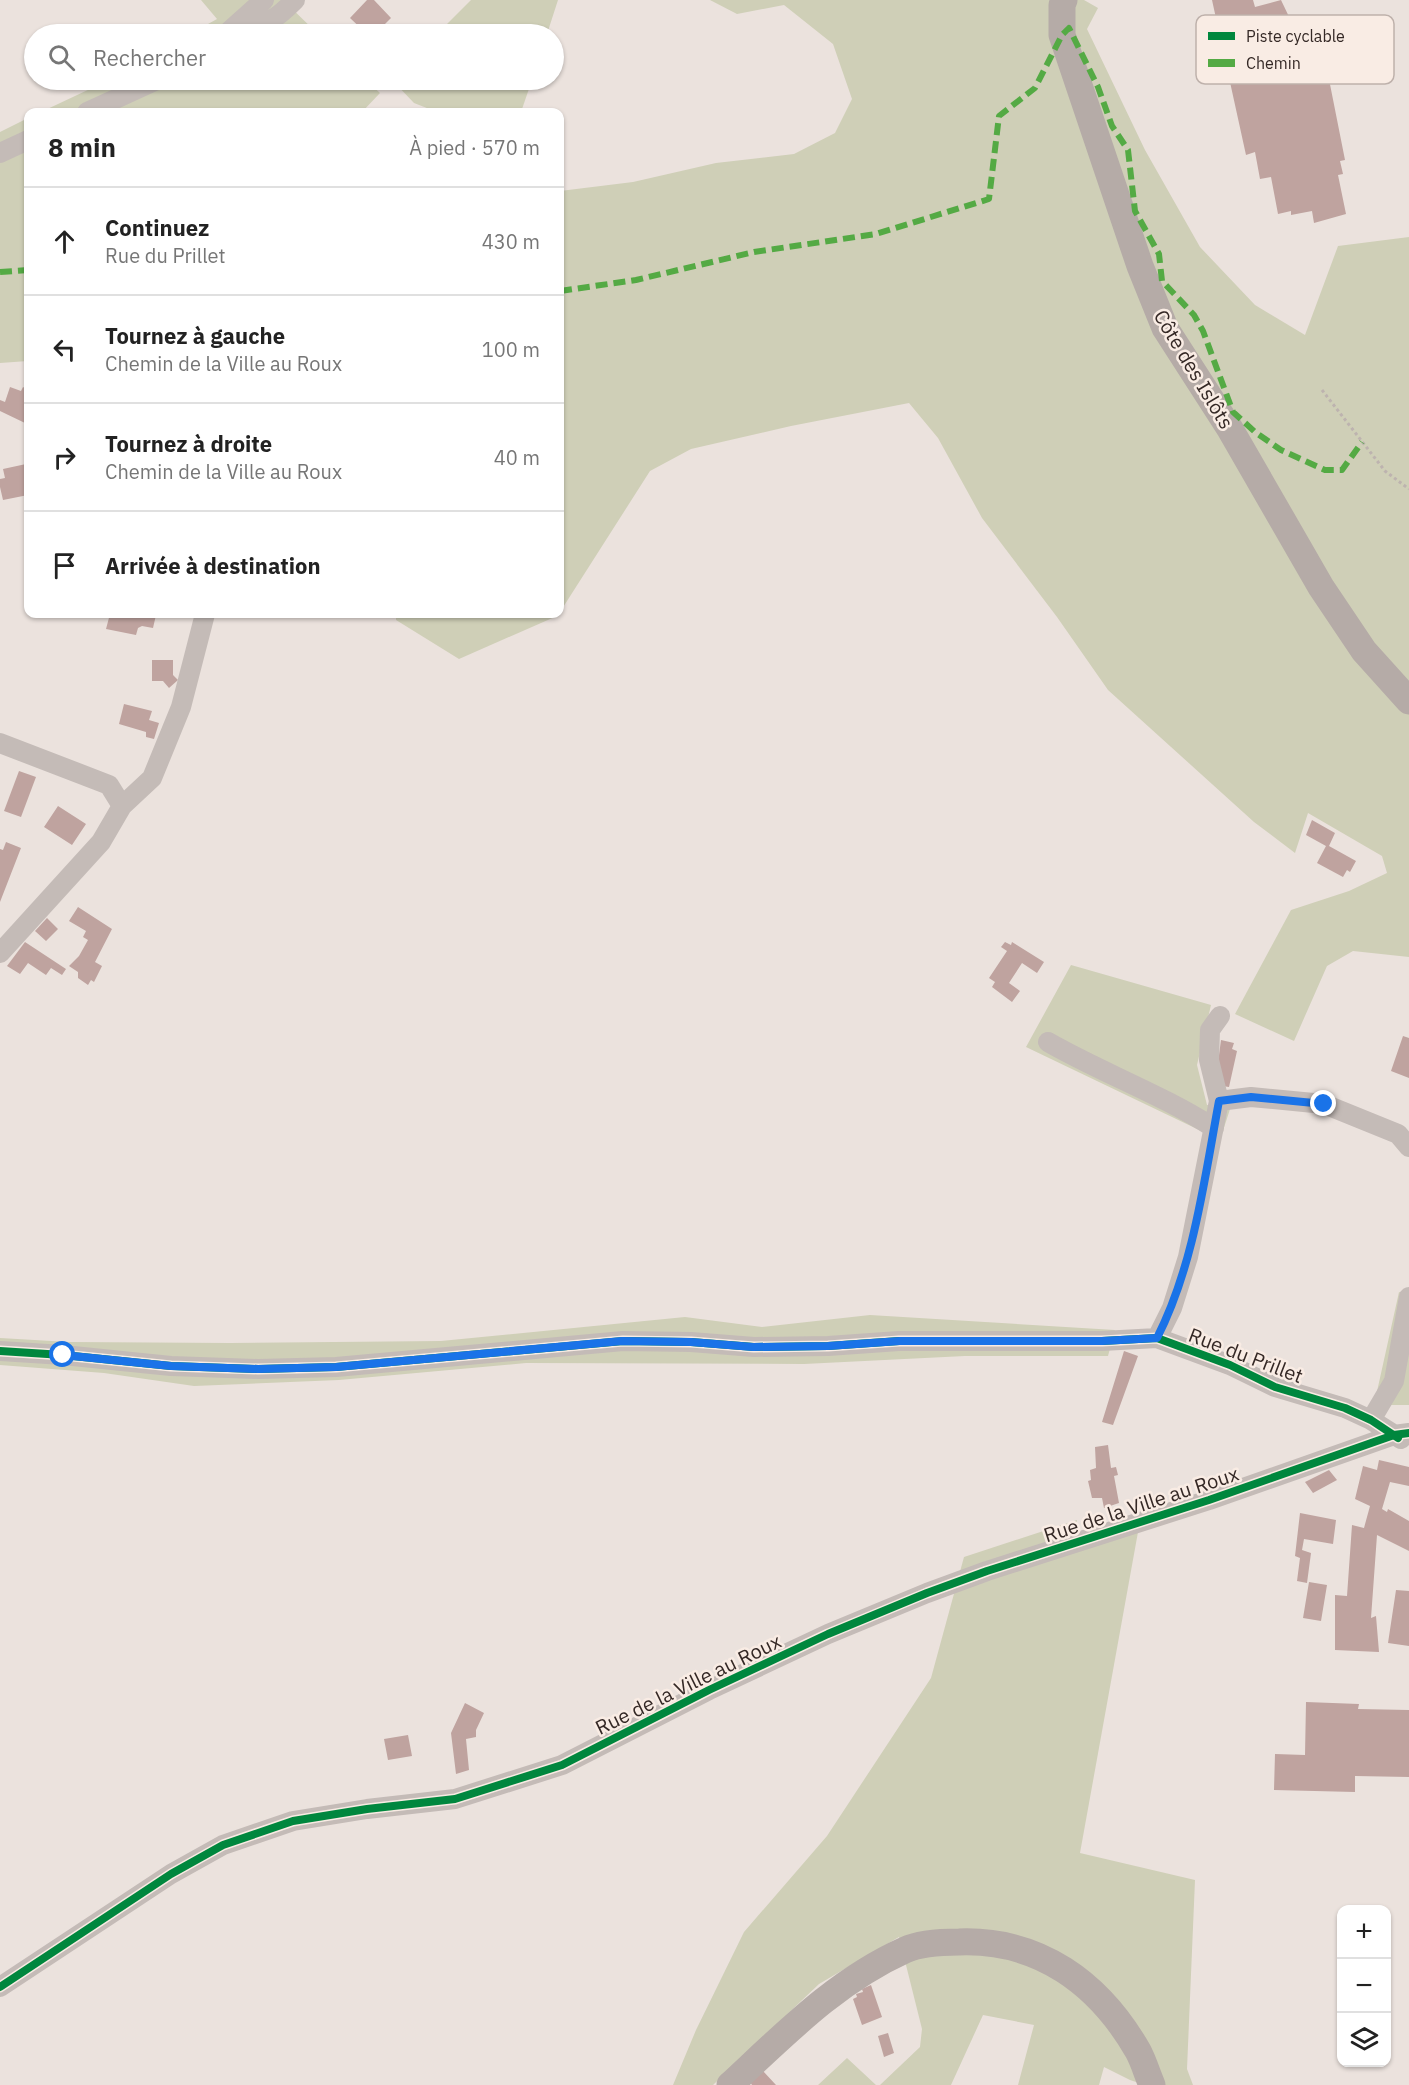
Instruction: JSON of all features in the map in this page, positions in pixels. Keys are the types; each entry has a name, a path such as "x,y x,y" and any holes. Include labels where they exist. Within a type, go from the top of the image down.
{"street":[{"path":"239,24 264,0"},
{"path":"245,19 254,24 265,22 281,14 295,0"},
{"name":"Côte des Islôts","path":"1064,0 1062,35 1140,266 1165,328 1230,429 1321,586 1364,651 1409,701"},
{"path":"96,108 135,90"},
{"path":"0,153 24,142"},
{"path":"0,953 101,842 122,806 152,778 181,707 204,618"},
{"path":"0,744 109,785 122,806"},
{"path":"1157,1338 1172,1308 1188,1257 1214,1128 1219,1101 1209,1060 1210,1030 1220,1016"},
{"path":"1048,1042 1073,1057 1189,1112 1214,1128"},
{"path":"1219,1101 1251,1097 1324,1104 1398,1134 1409,1147"},
{"path":"1371,1420 1394,1381 1409,1298"},
{"name":"Rue du Prillet","path":"0,1351 171,1366 258,1369 336,1367 622,1341 691,1342 753,1347 828,1346 900,1341 1102,1341 1157,1338 1230,1365 1275,1387 1345,1408 1404,1437"},
{"name":"Rue de la Ville au Roux","path":"0,1987 171,1874 223,1845 293,1821 455,1799 562,1765 720,1684 828,1634 927,1593 987,1571 1404,1437"},
{"path":"730,2085 812,2009 855,1976 908,1948 946,1942 981,1941 1025,1950 1057,1966 1090,1988 1117,2019 1139,2053 1152,2085"}],"path":[{"path":"1322,390 1385,471 1409,489"}],"green space":[{"path":"201,0 283,0 308,24 208,24 217,19"},
{"path":"471,0 558,0 550,24 447,24"},
{"path":"710,0 1084,0 1098,8 1087,29 1145,150 1200,247 1255,305 1305,335 1338,246 1409,237 1409,957 1353,951 1327,966 1294,1041 1235,1014 1291,910 1349,891 1387,873 1382,856 1308,813 1295,853 1254,822 1108,690 1057,617 982,518 938,438 909,403 791,426 691,449 650,471 564,606 564,191 633,182 716,163 794,154 835,133 852,99 833,44 784,5 737,14"},
{"path":"88,90 377,90 380,93 366,108 50,108"},
{"path":"402,90 529,90 522,108 427,108 414,103"},
{"path":"24,120 24,361 0,363 0,132"},
{"path":"396,618 552,618 459,659"},
{"path":"1071,965 1211,1005 1197,1065 1207,1105 1231,1106 1220,1140 1026,1047"},
{"path":"1399,1292 1409,1295 1409,1405 1374,1405"},
{"path":"870,1315 1115,1330 1108,1356 965,1356 804,1364 526,1363 339,1380 194,1386 104,1373 0,1365 0,1338 69,1342 441,1341 685,1317 762,1327"},
{"path":"1077,1520 1075,1546 1138,1532 1080,1853 1195,1880 1187,2069 1193,2085 1145,2085 1104,2067 1099,2085 1018,2085 1034,2025 983,2015 951,2085 880,2085 920,2047 922,2029 899,1937 819,1984 713,2085 673,2085 696,2030 744,1932 827,1836 931,1678 964,1557"},
{"path":"847,2058 876,2085 818,2085"}],"building":[{"path":"367,0 374,0 391,18 385,24 356,24 350,18"},
{"path":"1212,0 1253,0 1255,7 1281,0 1288,15 1215,15"},
{"path":"1230,84 1330,84 1345,160 1340,161 1343,174 1338,175 1346,214 1314,223 1312,211 1291,215 1291,211 1278,214 1271,177 1260,179 1255,152 1246,155"},
{"path":"10,387 21,391 24,388 24,423 0,411 0,400 5,402"},
{"path":"24,464 24,496 3,500 0,479 5,478 3,469"},
{"path":"109,618 155,618 153,628 142,626 138,628 136,635 106,629"},
{"path":"152,660 173,660 173,675 178,680 169,688 163,681 152,681"},
{"path":"124,704 152,711 149,720 159,723 154,739 146,737 146,732 119,724"},
{"path":"19,771 36,777 21,817 4,811"},
{"path":"58,806 86,824 72,845 44,827"},
{"path":"1312,820 1335,833 1329,846 1356,861 1350,872 1347,870 1343,877 1317,863 1326,846 1306,835"},
{"path":"6,842 21,848 0,902 0,849 3,850"},
{"path":"78,907 112,929 95,962 102,966 94,982 91,980 88,985 78,978 78,972 69,966 79,956 88,940 83,937 86,931 69,921"},
{"path":"47,918 58,929 46,941 35,931"},
{"path":"25,942 66,969 62,975 51,968 46,975 28,963 20,974 7,966"},
{"path":"1005,942 1011,945 1012,942 1044,962 1037,973 1022,963 1009,983 1020,991 1012,1002 992,987 995,982 989,978 1007,951 1001,947"},
{"path":"1403,1036 1409,1038 1409,1078 1391,1071"},
{"path":"1221,1040 1234,1043 1232,1049 1237,1051 1229,1087 1215,1085"},
{"path":"1124,1351 1138,1356 1113,1425 1102,1422"},
{"path":"1108,1445 1111,1468 1116,1467 1118,1475 1114,1476 1119,1503 1104,1508 1102,1498 1092,1498 1088,1481 1091,1480 1090,1470 1096,1468 1095,1447"},
{"path":"1379,1460 1409,1467 1409,1486 1390,1482 1382,1509 1387,1512 1388,1509 1409,1521 1409,1551 1377,1535 1371,1618 1376,1616 1379,1652 1335,1650 1335,1595 1347,1596 1352,1525 1364,1528 1370,1506 1355,1499 1363,1466 1377,1470"},
{"path":"1329,1470 1337,1480 1313,1493 1305,1482"},
{"path":"1300,1513 1336,1520 1333,1544 1304,1539 1302,1550 1311,1553 1307,1583 1297,1581 1300,1558 1295,1556"},
{"path":"1309,1582 1327,1585 1321,1621 1303,1618"},
{"path":"1396,1590 1409,1591 1409,1646 1388,1643"},
{"path":"1306,1702 1359,1704 1358,1709 1409,1710 1409,1777 1355,1776 1355,1792 1274,1790 1275,1754 1305,1755"},
{"path":"465,1703 484,1713 476,1730 476,1737 466,1739 469,1770 456,1774 451,1733"},
{"path":"408,1735 412,1756 388,1760 384,1739"},
{"path":"871,1985 882,2017 862,2025 853,1999 857,1997 856,1994 863,1992 862,1989"},
{"path":"888,2033 894,2053 884,2057 878,2036"},
{"path":"763,2071 776,2085 752,2085 750,2082"}],"marked path":[{"path":"564,290 636,280 754,252 876,234 989,199 999,116 1035,88 1062,35 1069,28 1098,87 1112,126 1128,150 1135,211 1159,254 1162,281 1194,315 1203,331 1233,412 1255,432 1281,450 1325,470 1342,470 1362,442"},
{"path":"0,272 24,270"}],"cycle path":[{"path":"0,1351 171,1366 258,1369 336,1367 623,1341 691,1342 754,1347 828,1346 899,1341 1102,1341 1157,1338 1230,1365 1275,1387 1345,1408 1371,1420 1398,1438"},
{"path":"0,1987 171,1874 223,1845 293,1821 367,1809 455,1799 562,1765 709,1690 828,1634 927,1593 987,1571 1209,1500 1394,1435 1409,1433"}],"route":[{"path":"63,1355 171,1366 258,1369 336,1367 622,1341 691,1342 753,1347 828,1346 900,1341 1102,1341 1157,1338 1172,1308 1188,1257 1219,1101 1251,1097 1324,1104"}]}
